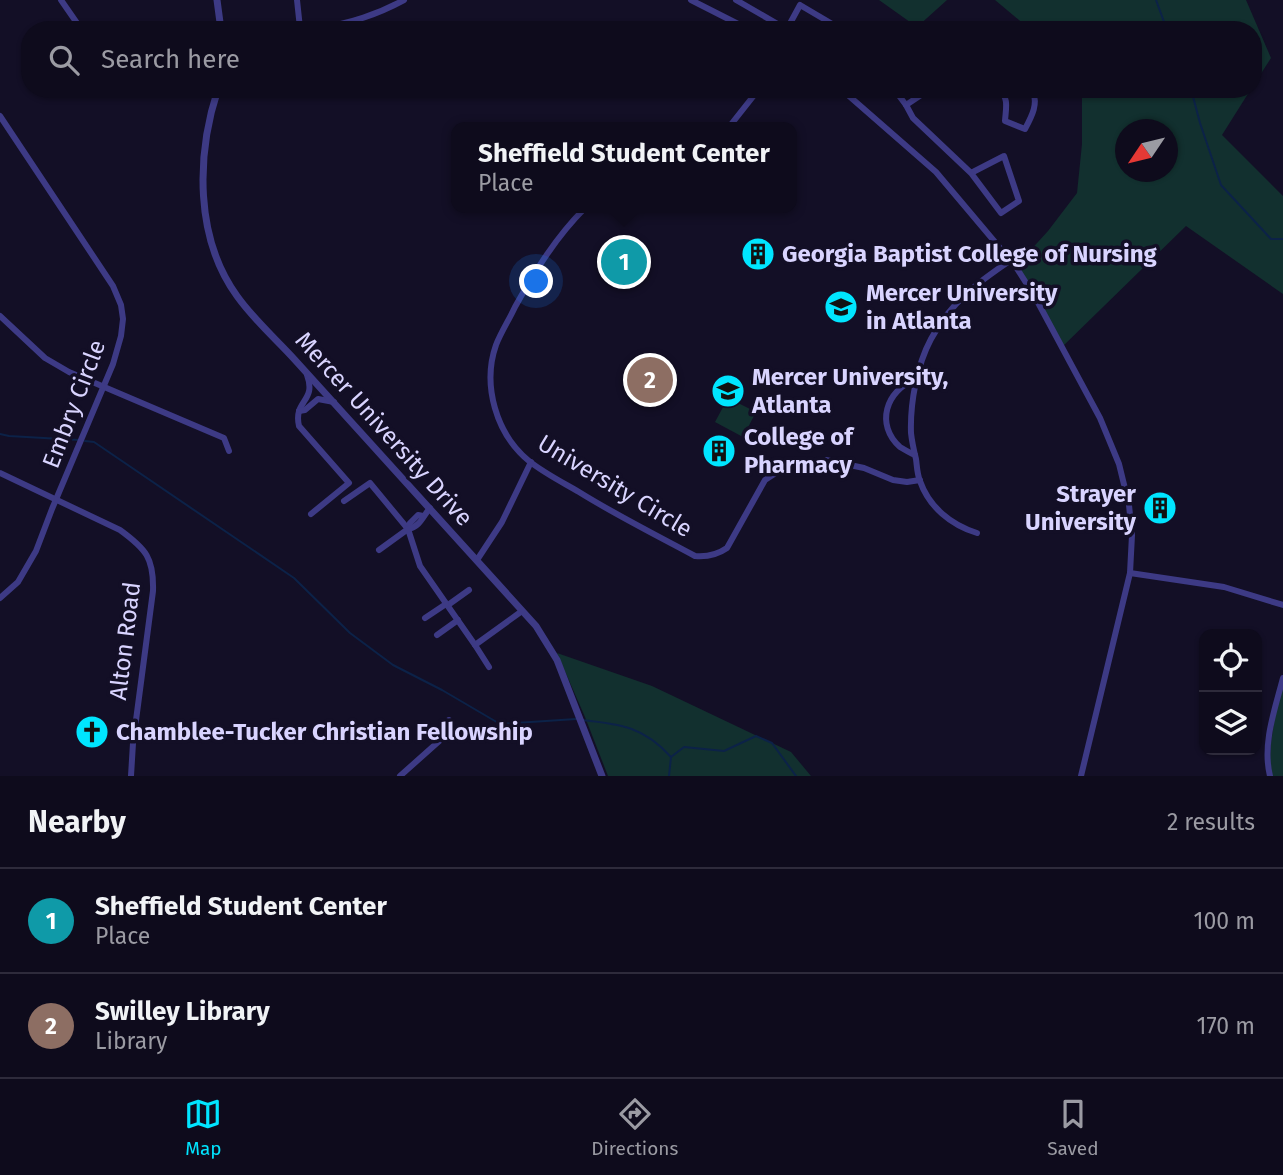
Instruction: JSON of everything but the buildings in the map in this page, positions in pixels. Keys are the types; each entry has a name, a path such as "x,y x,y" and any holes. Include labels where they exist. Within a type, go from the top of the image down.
{"street":[{"path":"61,0 76,21"},
{"path":"217,0 220,21"},
{"path":"297,0 299,21"},
{"path":"348,21 404,0"},
{"path":"691,0 732,21"},
{"path":"736,0 774,21"},
{"path":"792,21 800,5 827,21"},
{"name":"Mercer University Drive","path":"216,98 203,161 205,220 223,274 256,320 334,402 536,626 556,660 602,776"},
{"path":"733,122 751,98"},
{"path":"851,98 936,172 1010,260 1035,297 1100,418 1119,464 1129,505 1130,573 1081,776"},
{"path":"901,98 913,118 971,173 1001,213 1019,201 1004,156 971,173"},
{"path":"906,105 916,98"},
{"path":"1006,98 1005,121 1025,129 1033,115 1036,98"},
{"name":"Embry Circle","path":"0,116 113,286 121,305 123,319 113,364 36,551 18,582 0,598"},
{"name":"University Circle","path":"581,213 555,242 530,281 495,347 491,396 496,412 509,438 531,462 604,507 695,556 703,557 727,548 765,480 788,465 826,460 864,468 893,480 920,480"},
{"path":"977,533 965,530 942,514 931,501 920,480 911,433 915,380 930,340 954,305 975,285 1010,260"},
{"path":"0,316 45,358 69,372 224,438 229,451"},
{"path":"306,372 310,391 300,405 297,417 299,426 349,483 311,513"},
{"path":"915,380 897,390 888,403 886,419 888,429 901,448 915,455"},
{"path":"308,396 314,402"},
{"path":"299,411 305,410 317,399 334,402"},
{"path":"477,560 502,522 531,462"},
{"name":"Alton Road","path":"0,474 126,535 145,552 151,563 153,591 131,776"},
{"path":"344,501 370,483 408,529 420,566 489,667"},
{"path":"379,550 408,529 414,528 430,508"},
{"path":"1130,573 1224,587 1283,605"},
{"path":"425,618 469,590"},
{"path":"475,645 522,611"},
{"path":"437,635 458,620"},
{"path":"1270,776 1267,753 1269,733 1283,678"},
{"path":"400,776 446,735 449,720"}],"green space":[{"path":"879,0 947,0 924,21 909,21"},
{"path":"995,0 1246,0 1255,21 1020,21"},
{"path":"1262,37 1271,58 1262,72"},
{"path":"1082,98 1245,98 1222,135 1283,196 1283,294 1186,226 1061,348 1017,265 1077,193 1082,144"},
{"path":"728,398 756,412 743,437 715,422"},
{"path":"557,653 652,686 791,752 811,776 608,776"},
{"path":"1283,681 1283,776 1272,776 1271,743"}],"waterway":[{"path":"1156,0 1164,21"},
{"path":"1193,98 1221,185 1271,239 1283,239"},
{"path":"0,434 79,440"},
{"path":"85,441 94,442 294,578 350,633 393,665 500,724 576,719"},
{"path":"582,720 609,723 641,733 671,757"},
{"path":"669,776 671,757 684,747 724,751 756,736 772,743 796,776"}],"place":[{"name":"Georgia Baptist College of Nursing","path":"758,254"},
{"name":"Sheffield Student Center","path":"624,262"},
{"name":"Mercer University in Atlanta","path":"841,307"},
{"name":"Swilley Library","path":"650,380"},
{"name":"Mercer University, Atlanta","path":"728,391"},
{"name":"College of Pharmacy","path":"719,451"},
{"name":"Strayer University","path":"1160,508"},
{"name":"Chamblee-Tucker Christian Fellowship","path":"92,732"}]}
